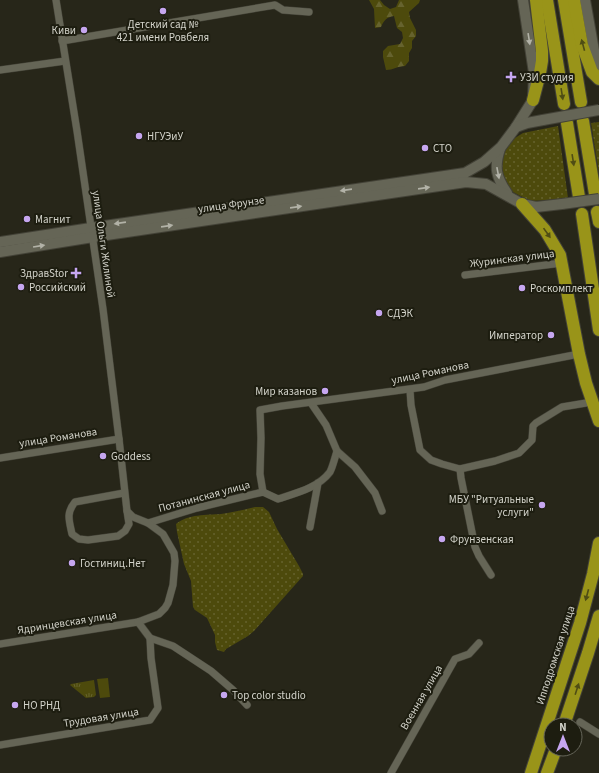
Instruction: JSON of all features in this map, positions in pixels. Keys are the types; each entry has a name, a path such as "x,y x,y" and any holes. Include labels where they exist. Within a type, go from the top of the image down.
{"highway":[{"path":"533,100 540,73 542,56 536,0"},
{"path":"547,0 564,104"},
{"path":"564,0 581,102"},
{"path":"574,0 582,45 592,72 599,79"},
{"path":"583,121 597,197"},
{"path":"567,123 579,197"},
{"path":"522,204 545,230 560,255 579,354 586,383 599,420"},
{"path":"582,214 599,330"},
{"name":"Ипподромская улица","path":"531,773 584,609 599,543"},
{"path":"567,717 599,616"},
{"path":"547,773 553,757"}],"main road":[{"path":"465,177 501,147 533,100 534,73 523,0"},
{"path":"585,0 596,62 599,71"},
{"path":"516,127 527,123 599,110"},
{"path":"501,147 497,159 496,171 500,184 509,196"},
{"path":"465,177 486,184 522,204 536,207 562,204 597,197"},
{"name":"улица Фрунзе","path":"0,242 92,232 465,177"},
{"name":"улица Фрунзе","path":"0,252 92,232"}],"street":[{"name":"улица Ольги Жилиной","path":"56,0 103,309 124,493"},
{"path":"62,41 275,4 283,10 309,12"},
{"path":"0,70 65,61"},
{"name":"Журинская улица","path":"465,275 562,263"},
{"name":"улица Романова","path":"263,492 260,474 260,410 410,390 445,380 579,354"},
{"path":"410,390 411,405 420,450 431,460 460,469 495,461 519,453 532,440 533,426 536,423 562,406 586,403"},
{"path":"311,403 326,425 337,451 355,467 375,493 382,512"},
{"name":"улица Романова","path":"0,458 119,439"},
{"name":"Потанинская улица","path":"148,523 197,508 263,492 278,499 314,486 331,471 337,451"},
{"path":"460,469 475,547 491,575"},
{"path":"310,527 318,482"},
{"path":"124,493 127,511 128,524 125,531 118,536 88,540 79,539 72,534 69,509 75,502 124,493"},
{"name":"Ядринцевская улица","path":"0,644 138,622 159,614 165,608 171,595 175,571 174,553 163,534 148,523 133,517 127,511"},
{"path":"138,622 150,638 173,646 211,671 233,690 247,705"},
{"name":"Трудовая улица","path":"0,745 150,720 158,708 151,658 150,638"},
{"name":"Военная улица","path":"390,773 455,659 469,654 480,643"},
{"path":"583,724 599,734"}],"green space":[{"path":"369,0 380,0 390,9 396,7 399,0 420,0 419,3 409,12 410,18 416,30 416,36 412,41 409,61 405,66 386,70 383,51 388,46 400,44 403,38 402,32 397,28 394,16 386,19 381,27 375,28 374,9"},
{"path":"599,122 599,173 591,123"},
{"path":"558,126 568,198 530,201 513,192 503,178 500,163 504,150 515,138 523,133"},
{"path":"255,507 263,507 269,512 303,576 254,631 226,649 224,652 217,650 215,635 207,618 193,607 191,581 184,564 176,524 186,518 221,514"},
{"path":"108,678 110,697 100,698 97,679"},
{"path":"94,680 96,695 94,697 86,698 70,685 71,684"}],"place":[{"name":"Детский сад № 421 имени Ровбеля","path":"163,11"},
{"name":"Киви","path":"84,30"},
{"name":"УЗИ студия","path":"511,77"},
{"name":"НГУЭиУ","path":"139,136"},
{"name":"СТО","path":"425,148"},
{"name":"Магнит","path":"27,219"},
{"name":"ЗдравStor","path":"76,273"},
{"name":"Российский","path":"21,287"},
{"name":"Роскомплект","path":"522,288"},
{"name":"СДЭК","path":"379,313"},
{"name":"Император","path":"551,335"},
{"name":"Мир казанов","path":"325,391"},
{"name":"Goddess","path":"103,456"},
{"name":"МБУ \"Ритуальные услуги\"","path":"542,505"},
{"name":"Фрунзенская","path":"442,539"},
{"name":"Гостиниц.Нет","path":"72,563"},
{"name":"Top color studio","path":"224,695"},
{"name":"НО РНД","path":"15,705"}]}
